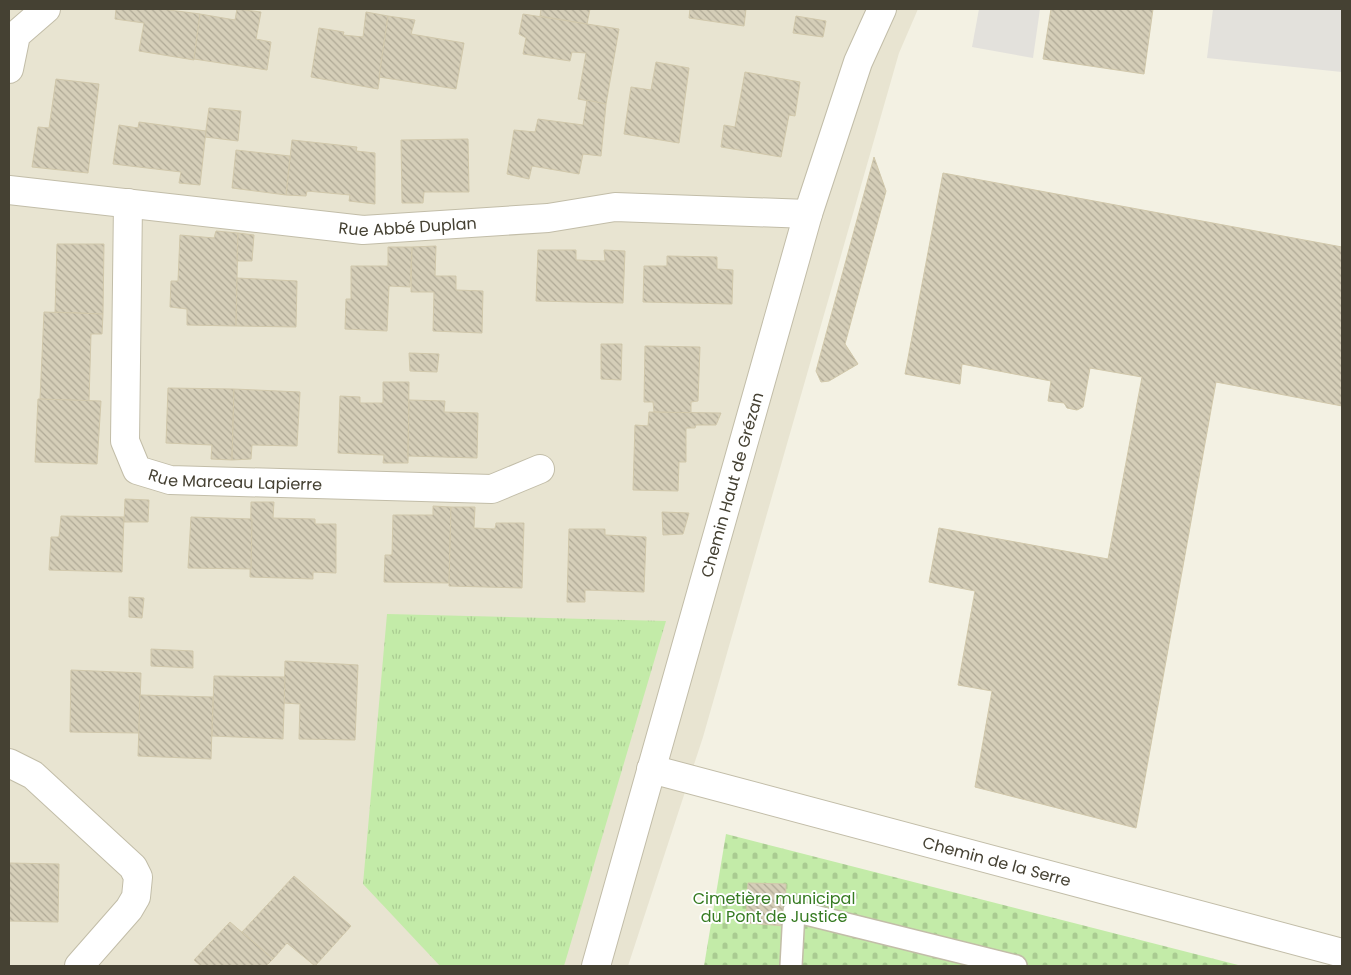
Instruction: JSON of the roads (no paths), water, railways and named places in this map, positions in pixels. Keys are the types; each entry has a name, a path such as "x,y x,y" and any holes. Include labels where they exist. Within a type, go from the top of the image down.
{"street":[{"path":"9,68 16,35 46,9"},
{"name":"Chemin Haut de Grézan","path":"596,966 808,214 858,62 882,9"},
{"name":"Rue Abbé Duplan","path":"9,190 362,230 548,218 615,207 808,214"},
{"name":"Rue Marceau Lapierre","path":"128,203 125,441 137,470 170,480 492,490 540,469"},
{"path":"9,763 33,775 133,867 138,877 136,897 79,966"},
{"name":"Chemin de la Serre","path":"651,769 1342,953"}],"lane":[{"path":"791,966 794,911 1016,966"}],"park label":[{"name":"Cimetière municipal du Pont de Justice","path":"774,907"}]}
